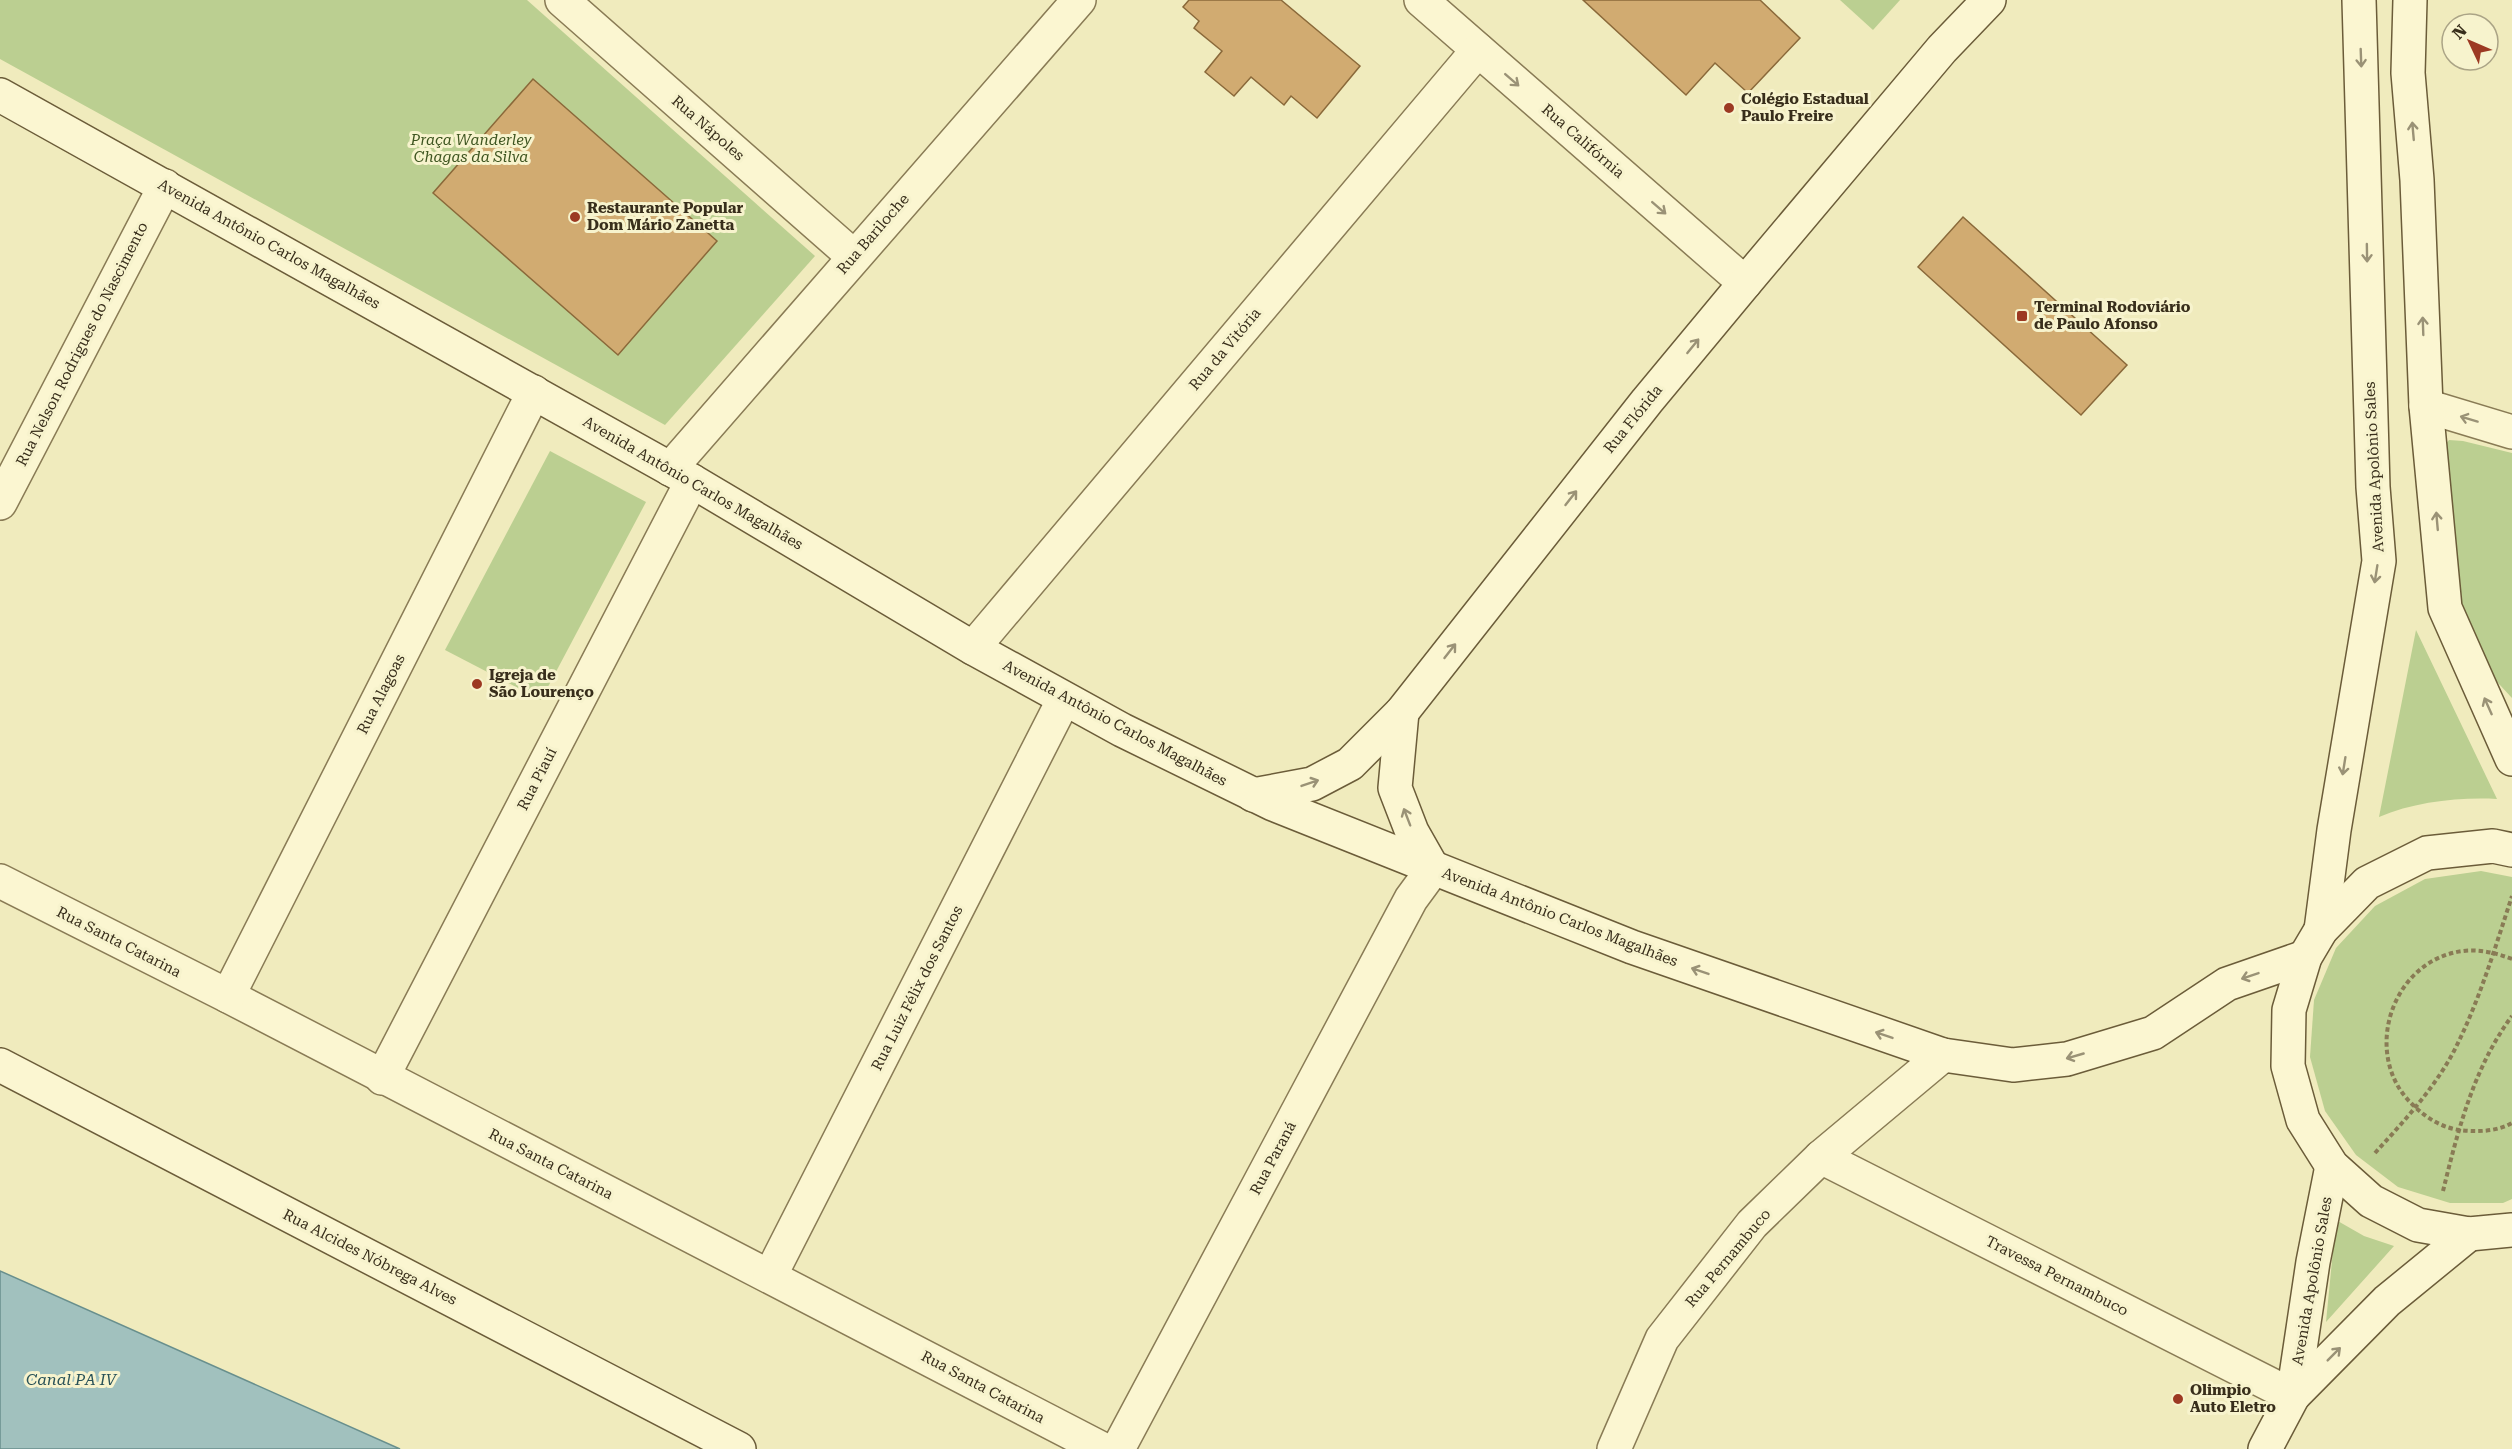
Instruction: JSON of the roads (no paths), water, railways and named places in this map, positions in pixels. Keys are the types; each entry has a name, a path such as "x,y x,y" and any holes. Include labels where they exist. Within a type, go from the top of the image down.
{"street":[{"name":"Rua Nápoles","path":"562,0 853,256"},
{"name":"Rua Bariloche","path":"681,475 853,256 1078,0"},
{"name":"Rua Califórnia","path":"1421,0 1744,283"},
{"name":"Rua Flórida","path":"1254,795 1312,784 1350,764 1402,712 1640,410 1744,283 1942,49 1989,0"},
{"name":"Avenida Apolônio Sales","path":"2359,0 2373,487 2379,561 2313,944 2289,1010 2288,1066 2302,1120 2332,1166 2371,1201 2418,1225 2469,1234 2512,1230"},
{"path":"2410,0 2408,73 2417,180 2426,406 2445,608 2512,759"},
{"name":"Rua da Vitória","path":"973,648 1478,50"},
{"name":"Avenida Antônio Carlos Magalhães","path":"0,95 681,475 973,648 1122,730 1254,795 1433,869 1632,947 1943,1055 2013,1065 2067,1059 2153,1033 2228,984 2313,944"},
{"name":"Rua Nelson Rodrigues do Nascimento","path":"0,503 165,186"},
{"name":"Rua Alagoas","path":"228,996 534,392"},
{"path":"2426,406 2512,432"},
{"name":"Rua Piauí","path":"382,1078 681,475"},
{"name":"Rua Luiz Félix dos Santos","path":"770,1276 1064,699"},
{"path":"1402,712 1395,788 1412,832 1433,869"},
{"path":"2313,944 2367,883 2427,853 2493,846 2512,850"},
{"name":"Rua Paraná","path":"1118,1449 1406,909 1433,869"},
{"name":"Rua Santa Catarina","path":"0,881 228,996 382,1078 1102,1449"},
{"name":"Rua Pernambuco","path":"1614,1449 1662,1339 1752,1224 1821,1157 1943,1055"},
{"name":"Rua Alcides Nóbrega Alves","path":"0,1065 739,1449"},
{"name":"Travessa Pernambuco","path":"1821,1157 2293,1396"},
{"name":"Avenida Apolônio Sales","path":"2270,1448 2293,1396 2313,1262 2332,1166"},
{"name":"Avenida Apolônio Sales","path":"2293,1396 2387,1301 2469,1234"}],"water":[{"name":"Canal PA IV","path":"0,1271 400,1449 0,1449"}],"place":[{"name":"Colégio Estadual Paulo Freire","path":"1729,108"},
{"name":"Restaurante Popular Dom Mário Zanetta","path":"575,217"},
{"name":"Terminal Rodoviário de Paulo Afonso","path":"2022,316"},
{"name":"Igreja de São Lourenço","path":"477,684"},
{"name":"Olimpio Auto Eletro","path":"2178,1399"}],"park label":[{"name":"Praça Wanderley Chagas da Silva","path":"471,148"}]}
